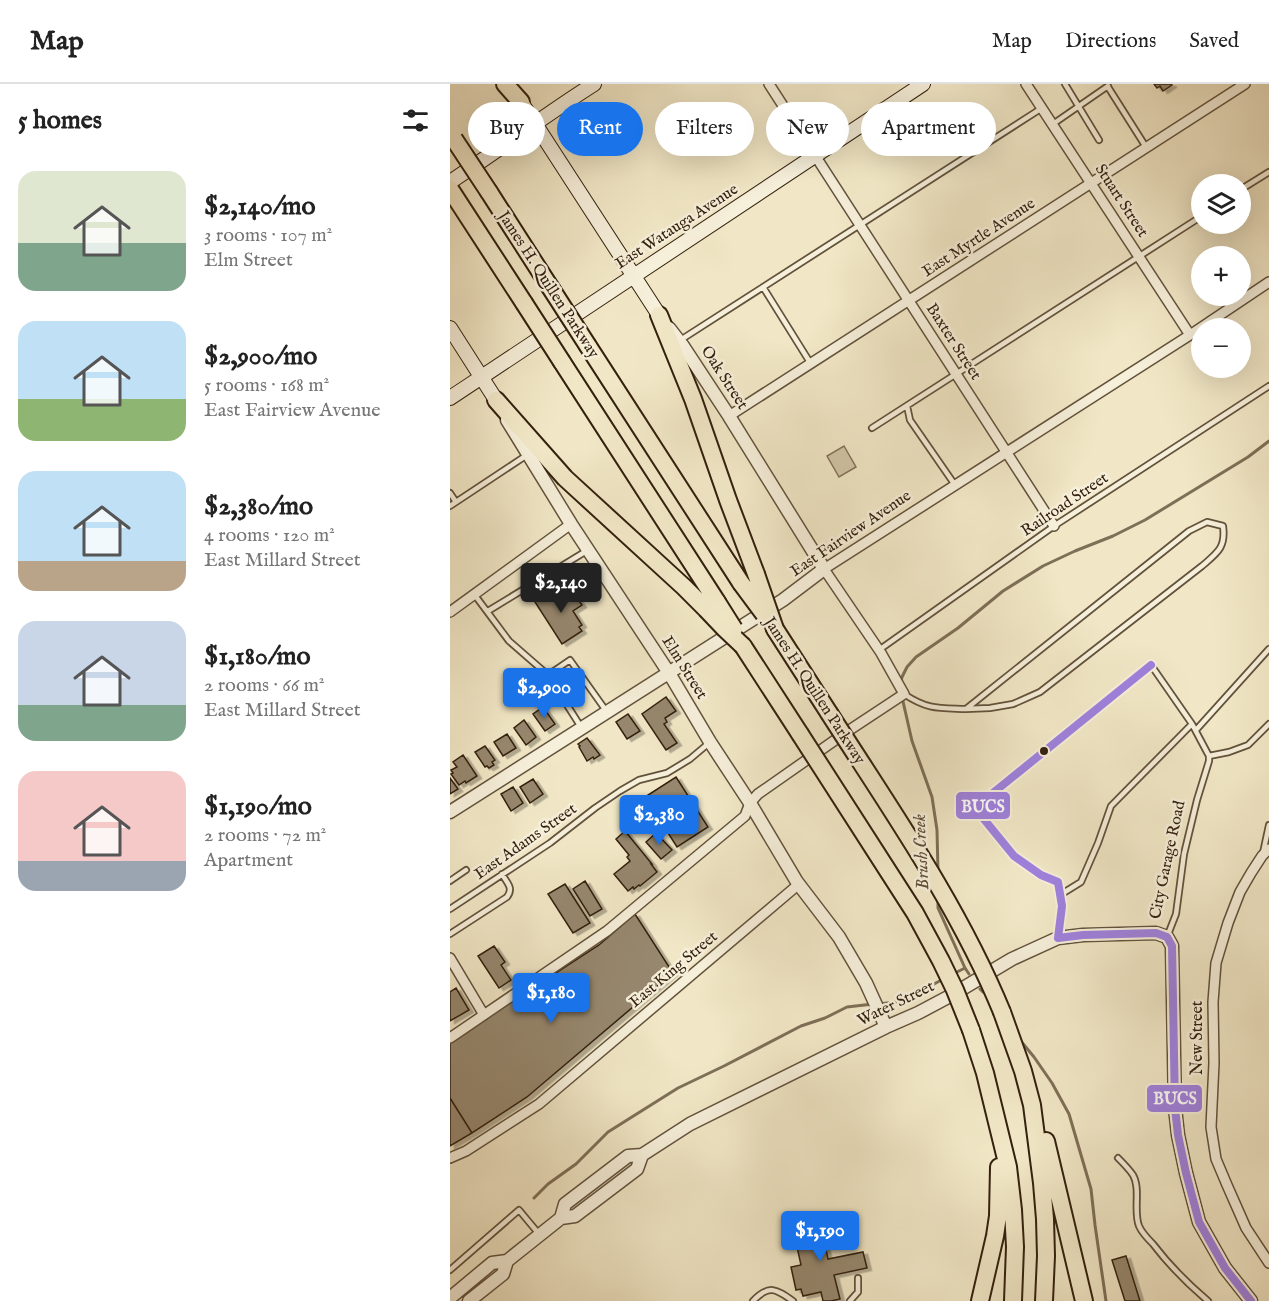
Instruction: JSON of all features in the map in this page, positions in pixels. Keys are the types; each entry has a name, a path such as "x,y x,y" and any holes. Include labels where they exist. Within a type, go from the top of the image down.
{"highway":[{"path":"505,84 521,102"},
{"name":"James H. Quillen Parkway","path":"452,136 588,346 749,578 778,635 933,877 974,949 1002,1012 1023,1071 1032,1105 1045,1219 1044,1301"},
{"name":"James H. Quillen Parkway","path":"450,189 562,362 712,605 732,624 747,652 915,913 941,961 955,990 986,1073 1008,1167 1015,1247 1014,1301"},
{"path":"659,315 693,399 749,578"},
{"path":"496,400 565,478 684,587 712,605"},
{"path":"1032,1105 1043,1128 1084,1301"},
{"path":"980,1301 998,1216 1000,1136"}],"main road":[{"path":"545,116 594,84"},
{"name":"East Watauga Avenue","path":"849,133 923,84"},
{"name":"Oak Street","path":"545,138 659,315"},
{"path":"450,182 489,156"},
{"name":"East Watauga Avenue","path":"450,398 814,156"},
{"name":"Elm Street","path":"450,328 496,400"}],"street":[{"name":"Oak Street","path":"511,84 521,102"},
{"name":"Baxter Street","path":"769,84 781,102"},
{"name":"Stuart Street","path":"1026,84 1190,335"},
{"name":"East Myrtle Avenue","path":"729,416 1245,84"},
{"name":"Baxter Street","path":"816,156 1054,526"},
{"name":"East Fairview Avenue","path":"450,812 783,600 824,568 1190,335 1269,282"},
{"name":"Oak Street","path":"659,315 729,416 824,568 879,650 904,694"},
{"name":"Elm Street","path":"496,400 527,455 669,672 799,884 839,938 866,983 883,1021"},
{"path":"450,612 571,524"},
{"path":"450,1038 607,931 745,816 750,803 758,794 904,694"},
{"name":"New Street","path":"1266,852 1240,892 1216,963 1213,1002 1214,1063 1211,1127 1216,1159 1227,1185 1246,1228 1269,1263"},
{"name":"East King Street","path":"450,1158 466,1151 539,1104 799,884"},
{"name":"Water Street","path":"450,1298 492,1263 507,1261 540,1235 561,1218 565,1204 628,1156 642,1155 690,1124 883,1021 918,1013 1012,959 1058,938 1156,933 1170,941"},
{"name":"City Garage Road","path":"1170,941 1175,1108 1186,1173 1199,1222 1225,1268 1251,1301"},
{"path":"450,958 484,1015"},
{"name":"Water Street","path":"469,1301 503,1274 507,1261"}],"lane":[{"path":"1065,84 1099,140"},
{"path":"1053,124 1108,85 1146,147"},
{"path":"679,341 1042,108"},
{"path":"1251,183 1269,172"},
{"path":"872,428 1191,223"},
{"path":"763,287 811,364"},
{"name":"Railroad Street","path":"879,650 1054,526 1269,386"},
{"path":"907,406 910,420 955,485"},
{"path":"450,506 527,455"},
{"path":"450,493 456,502"},
{"path":"904,694 917,703 932,708 966,709 1012,704 1040,692 1219,551 1224,540 1223,526 1207,522 1189,531 966,709"},
{"path":"488,611 588,550"},
{"path":"474,594 509,641 548,675 582,728"},
{"path":"1196,730 1269,649"},
{"path":"548,675 570,660 606,712"},
{"path":"1058,938 1062,906 1058,882 1041,875 1014,856 983,818 982,801 1151,665 1196,730 1209,756 1248,745 1269,724"},
{"path":"1060,895 1082,882 1111,806 1192,724"},
{"name":"East Adams Street","path":"450,909 550,843 620,791 639,780 667,773 690,759 710,742"},
{"name":"City Garage Road","path":"1170,941 1184,854 1209,756"},
{"path":"1266,852 1269,825"},
{"path":"450,881 466,870"},
{"path":"450,934 511,893 502,874"},
{"path":"1118,1158 1135,1180 1137,1215 1141,1230 1176,1272 1208,1301"},
{"path":"450,1270 519,1210 540,1235"},
{"path":"850,1301 858,1292 858,1278"},
{"path":"753,1301 769,1289 779,1291 793,1301"}],"shaded area":[{"path":"844,446 856,467 839,477 827,456"}],"building":[{"path":"1154,84 1172,85 1163,91 1160,86 1157,88"},
{"path":"555,589 557,593 560,591 562,594 571,589 582,605 573,611 582,625 579,627 582,631 562,644 535,602"},
{"path":"666,697 676,711 665,718 667,722 664,724 677,743 666,750 642,714"},
{"path":"543,707 555,724 545,731 533,714"},
{"path":"628,714 640,731 627,739 616,722"},
{"path":"524,720 536,737 526,745 514,728"},
{"path":"507,734 516,748 503,756 494,742"},
{"path":"587,738 600,755 587,761 578,744"},
{"path":"485,746 495,760 492,762 494,765 489,768 485,767 475,752"},
{"path":"463,755 477,776 459,785 451,774 453,773 451,770 457,767 453,762"},
{"path":"676,777 708,827 677,847 645,797"},
{"path":"450,778 458,789 450,794"},
{"path":"533,779 543,794 530,803 520,787"},
{"path":"513,787 523,803 511,811 501,794"},
{"path":"625,831 657,872 640,886 628,891 614,874 630,861 627,857 629,855 616,839"},
{"path":"656,833 672,850 661,859 646,842"},
{"path":"585,881 602,909 590,916 573,889"},
{"path":"565,884 590,923 573,933 548,894"},
{"path":"635,914 673,973 527,1097 472,1133 450,1098 450,1042 599,945"},
{"path":"494,946 505,962 501,965 511,980 499,988 478,956"},
{"path":"456,988 469,1010 450,1021 450,992"},
{"path":"450,1098 472,1133 450,1146"},
{"path":"819,1218 828,1259 863,1252 867,1268 834,1275 840,1299 831,1301 823,1301 821,1292 803,1296 801,1289 796,1290 791,1267 801,1265 792,1224"},
{"path":"1126,1256 1140,1301 1125,1301 1112,1260"}],"waterway":[{"name":"Brush Creek","path":"901,682 907,667 916,657 958,628 1003,591 1043,566 1145,520 1248,457 1269,441"},
{"name":"Brush Creek","path":"902,697 912,741 932,797 937,830 938,872"},
{"name":"Brush Creek","path":"938,899 938,908 969,974"},
{"name":"Brush Creek","path":"953,974 965,968"},
{"name":"Brush Creek","path":"879,1004 903,1001 945,978"},
{"path":"980,989 983,992"},
{"name":"Brush Creek","path":"534,1198 548,1184 576,1164 608,1132 678,1088 801,1026 847,1007 873,1004"},
{"path":"1020,1040 1052,1083 1069,1114 1091,1189 1106,1301"}],"transit line":[{"name":"BUCS","path":"1151,665 983,801 983,818 1014,856 1041,875 1058,882 1062,906 1058,938 1156,933 1167,937 1172,946 1175,1108 1186,1173 1199,1222 1225,1268 1251,1301"}]}
